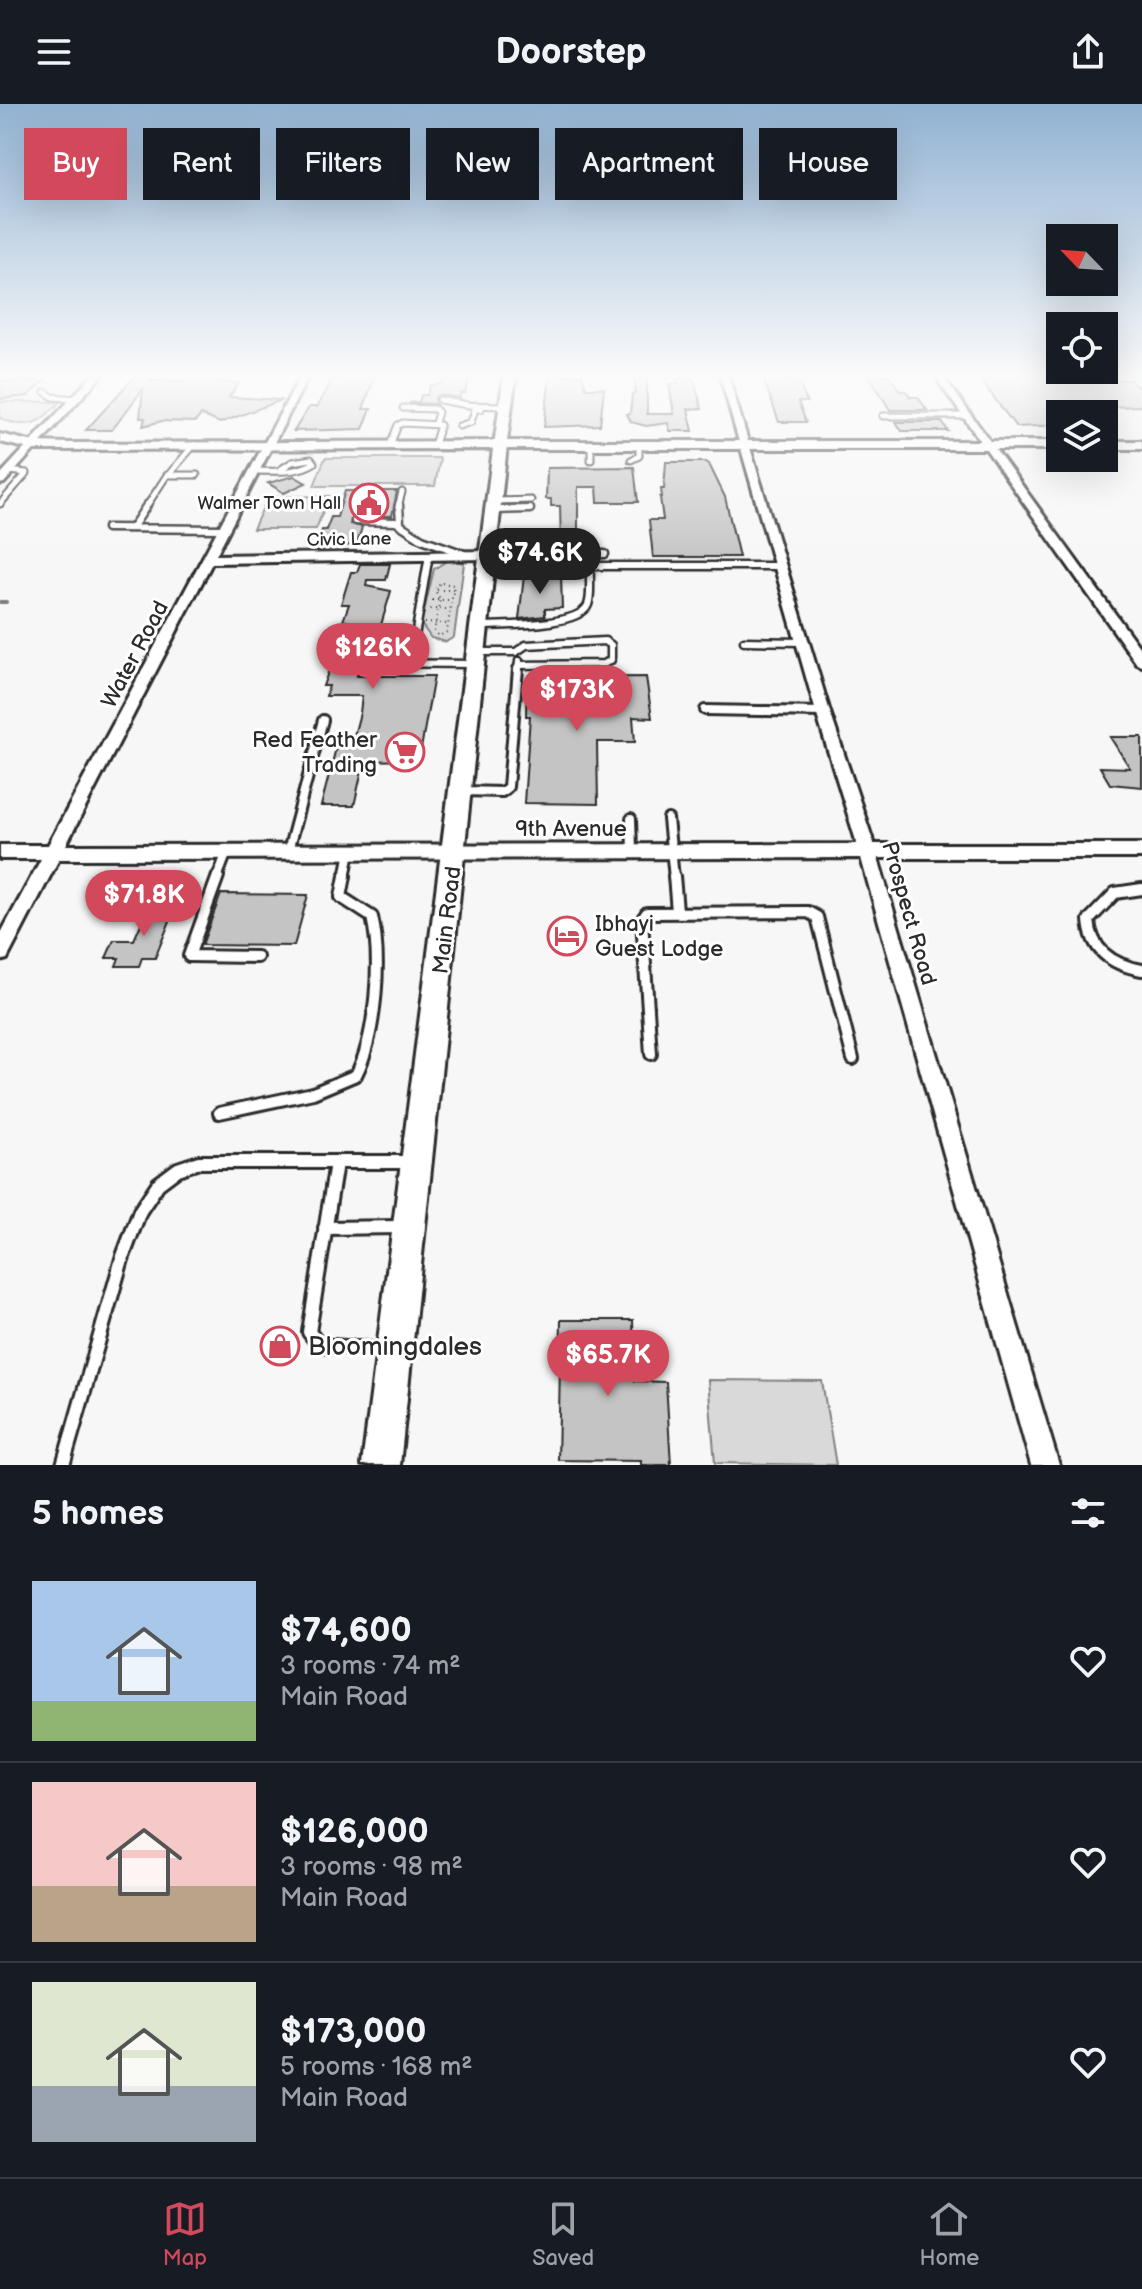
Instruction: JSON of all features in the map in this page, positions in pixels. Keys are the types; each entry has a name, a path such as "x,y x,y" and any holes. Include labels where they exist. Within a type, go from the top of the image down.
{"main road":[{"path":"5,439 121,445 500,445"},
{"path":"27,439 37,442"},
{"name":"Main Road","path":"381,1465 500,445"}],"street":[{"path":"3,477 40,439"},
{"name":"Water Road","path":"0,953 271,439"},
{"name":"Main Road","path":"500,445 501,439"},
{"name":"Prospect Road","path":"743,439 823,712 868,852 1045,1465"},
{"path":"983,439 1142,661"},
{"path":"500,445 1046,445"},
{"path":"1118,445 1142,445"},
{"name":"Civic Lane","path":"209,559 468,555 488,561"},
{"name":"9th Avenue","path":"0,852 632,850 1140,854"}],"lane":[{"path":"390,445 393,439"},
{"path":"434,445 436,439"},
{"path":"132,528 170,473 194,445"},
{"path":"591,445 591,460"},
{"path":"631,460 639,456 639,445"},
{"path":"255,471 278,471 305,469 314,463 311,459 301,459 278,471"},
{"path":"0,504 27,473 3,477"},
{"path":"170,473 197,475"},
{"path":"400,523 398,508 402,492"},
{"path":"494,505 531,500"},
{"path":"494,505 530,509"},
{"path":"355,521 400,523 422,539 468,555"},
{"path":"107,528 224,529"},
{"path":"488,561 605,554"},
{"path":"414,642 429,555"},
{"path":"488,561 590,567 780,566"},
{"path":"480,626 538,623 581,613 588,604 590,567"},
{"path":"367,663 477,658 516,652 526,645 605,641 611,645 611,660 604,664 519,665"},
{"path":"744,641 803,642"},
{"path":"462,791 502,792 508,787 519,665 516,652"},
{"path":"705,710 823,712"},
{"path":"288,851 323,720"},
{"path":"631,819 632,850"},
{"path":"668,819 677,911"},
{"path":"227,851 189,956 257,957"},
{"path":"219,1113 334,1088 356,1075 367,1053 374,978 373,919 366,911 341,897 350,851"},
{"path":"1142,889 1115,893 1089,920 1088,928 1093,942 1117,965 1142,970"},
{"path":"651,1054 642,920 647,913 808,912 817,917 853,1059"},
{"path":"63,1465 122,1259 140,1211 158,1184 178,1169 199,1162 417,1162"},
{"path":"336,1163 309,1332 319,1345 341,1349 395,1350"},
{"path":"325,1228 410,1227"}],"path":[{"path":"437,587 452,583 454,590 446,634 439,636 434,631 439,600 437,587 438,578"},
{"path":"450,609 426,610 428,601 452,600"},
{"path":"424,622 448,624"}],"shaded area":[{"path":"325,458 440,458 435,486 314,486"},
{"path":"329,496 316,529 253,529 268,497"},
{"path":"448,560 464,563 454,637 446,642 431,638 421,624 434,569"},
{"path":"708,1380 822,1381 836,1465 715,1463"}],"building":[{"path":"666,462 709,464 725,497 739,557 653,557 649,520 663,520 660,497 661,489 664,489"},
{"path":"634,467 638,502 598,502 597,487 578,487 578,548 561,547 560,506 551,506 551,499 546,499 547,468"},
{"path":"294,476 306,483 284,493 268,483"},
{"path":"345,491 397,491 392,516 353,515 350,524 362,527 357,544 314,551 322,530 326,530 331,517 337,517"},
{"path":"360,564 390,564 386,580 367,580 366,586 391,591 381,625 389,625 387,631 406,631 401,651 363,651 357,676 434,676 419,760 364,761 354,806 321,806 338,740 353,739 360,713 362,696 326,696 329,686 323,686 347,621 343,621 349,604 341,604 351,572 357,572"},
{"path":"524,576 561,576 562,608 545,609 545,616 519,619"},
{"path":"646,677 652,718 633,717 635,742 597,742 598,804 524,803 530,716 526,716 527,678"},
{"path":"1110,737 1142,737 1142,787 1110,784 1100,767 1130,768"},
{"path":"221,894 308,895 294,946 202,945"},
{"path":"150,903 172,903 167,916 172,916 155,958 142,958 139,966 116,966 119,958 106,958 114,940 134,940"},
{"path":"561,1320 633,1320 635,1381 666,1382 671,1465 641,1465 641,1461 558,1460"}],"waterway":[{"path":"0,602 6,602"}],"place":[{"name":"Walmer Town Hall","path":"369,503"},
{"name":"Red Feather Trading","path":"405,752"},
{"name":"Ibhayi Guest Lodge","path":"567,936"},
{"name":"Bloomingdales","path":"280,1346"}]}
